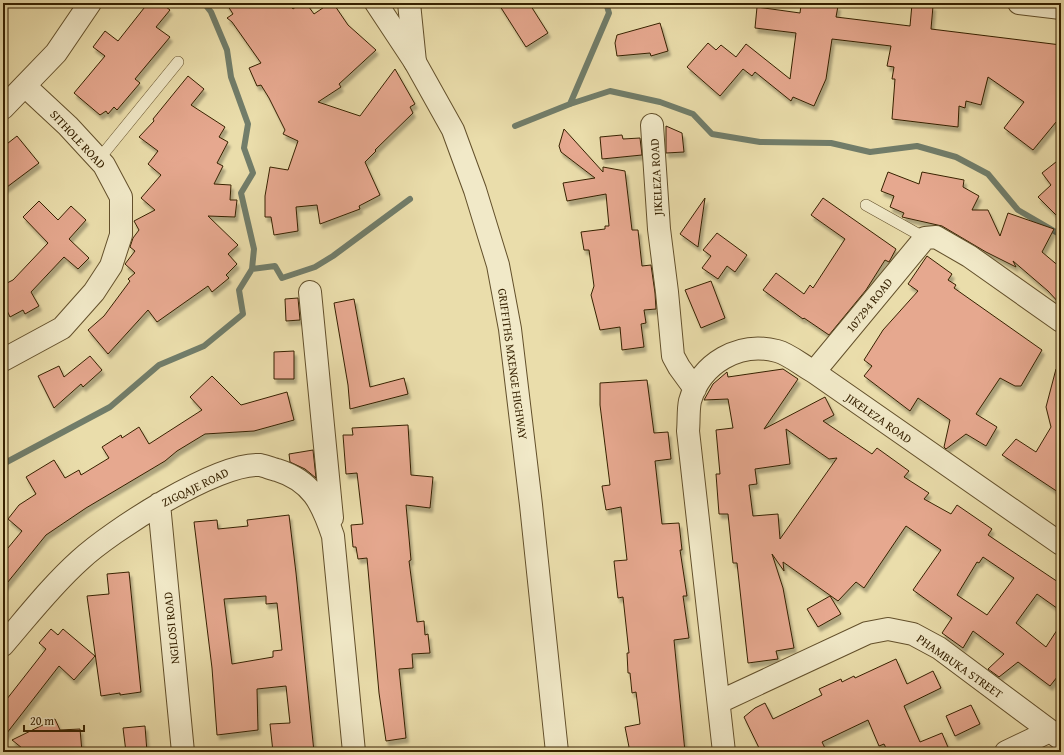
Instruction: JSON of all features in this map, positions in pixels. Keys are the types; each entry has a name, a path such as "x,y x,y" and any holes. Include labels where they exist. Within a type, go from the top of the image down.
{"street":[{"path":"3,108 26,86 56,53 90,3"},
{"name":"GRIFFITHS MXENGE HIGHWAY","path":"376,3 414,62 453,130 475,190 498,265 510,329 531,505 557,752"},
{"path":"409,3 414,62"},
{"path":"1019,3 1061,8"},
{"name":"SITHOLE ROAD","path":"3,360 62,328 94,292 111,266 121,235 122,197 99,159 68,126 26,86"},
{"name":"JIKELEZA ROAD","path":"652,125 659,229 668,292 673,356 695,389"},
{"path":"924,238 936,237 969,256 1061,321"},
{"name":"107294 ROAD","path":"814,372 924,238"},
{"path":"310,292 333,536"},
{"name":"JIKELEZA ROAD","path":"724,752 688,431 690,401 695,389 702,376 724,356 750,348 778,351 814,372 1061,544"},
{"name":"ZIGQAJE ROAD","path":"3,646 56,584 80,559 100,543 159,504 229,470 260,465 288,474 309,488 324,508 333,536 354,752"},
{"name":"NGILOSI ROAD","path":"159,504 183,752"},
{"name":"PHAMBUKA STREET","path":"719,702 867,633 888,629 913,634 939,648 1056,735"},
{"path":"1006,752 1056,735"}],"lane":[{"path":"99,159 178,62"},
{"path":"866,205 924,238"}],"building":[{"path":"148,3 161,3 170,10 156,27 170,37 135,79 140,83 117,110 114,107 108,114 106,111 100,115 74,93 105,56 93,47 105,31 118,41"},
{"path":"226,3 288,3 293,9 301,3 306,3 314,14 330,3 333,3 348,25 376,50 339,84 341,87 318,102 360,116 395,69 415,104 410,107 413,113 375,150 376,151 365,162 380,195 359,206 360,209 320,224 317,205 296,207 298,231 274,235 271,217 265,217 265,196 270,167 288,170 298,141 283,134 285,130 269,98 261,85 257,86 249,68 261,63 232,22 227,18 233,14"},
{"path":"498,3 529,3 548,33 526,47"},
{"path":"817,3 838,6 836,17 910,26 912,4 933,6 931,29 1061,45 1061,116 1033,150 1004,128 1024,102 988,77 981,105 966,101 965,108 959,106 958,127 892,119 895,79 892,79 894,67 887,66 891,46 832,39 826,79 814,106 793,97 791,101 755,72 752,76 743,69 720,96 687,67 708,43 716,50 721,45 736,57 746,44 790,79 796,33 755,28 757,7 800,13 801,5 817,7"},
{"path":"660,23 668,51 651,56 650,53 617,56 615,43 617,35"},
{"path":"188,76 204,89 191,105 225,127 219,137 228,142 217,163 223,166 214,184 231,185 230,200 237,200 235,217 208,216 238,245 228,254 237,264 226,275 229,278 212,292 208,286 157,322 148,310 108,354 88,330 104,316 130,281 128,279 135,273 125,264 135,251 130,247 133,238 139,230 134,221 155,210 141,198 161,175 148,164 158,151 139,137 154,121 153,119"},
{"path":"666,126 682,133 684,152 666,153"},
{"path":"564,129 603,172 603,167 625,171 632,230 638,230 642,266 651,265 655,293 656,309 644,310 646,323 641,324 644,347 622,350 620,327 600,330 591,295 594,286 589,250 584,250 581,232 605,229 605,226 609,226 606,194 567,201 563,183 595,178 561,152 559,146"},
{"path":"622,135 623,139 640,138 642,155 602,159 600,137"},
{"path":"17,136 39,163 3,190 3,147"},
{"path":"1061,158 1061,220 1038,197 1051,185 1042,173"},
{"path":"888,172 919,184 922,172 964,180 963,187 979,196 972,210 988,210 1000,236 1008,213 1054,229 1042,252 1061,268 1061,305 1048,291 1013,261 1016,267 986,252 942,226 902,217 904,213 890,207 894,196 881,191"},
{"path":"705,198 698,247 680,234"},
{"path":"823,198 896,249 889,262 885,260 866,290 829,335 804,318 803,319 763,290 776,273 804,294 810,285 813,288 845,239 811,215"},
{"path":"39,201 58,220 71,206 86,220 69,239 89,258 78,269 64,257 31,292 39,306 25,314 23,310 10,317 3,302 3,285 13,280 48,243 23,217"},
{"path":"717,233 747,255 735,272 727,266 718,279 702,268 711,256 703,250"},
{"path":"927,256 952,274 948,280 956,285 954,288 1042,350 1021,386 1015,386 1000,378 976,414 997,427 986,446 966,434 946,449 944,447 950,420 918,398 910,411 864,376 872,366 864,360 883,330 918,291 908,284"},
{"path":"711,281 725,318 701,328 685,290"},
{"path":"298,298 300,320 286,321 285,299"},
{"path":"354,299 370,387 404,378 408,394 350,409 348,385 334,303"},
{"path":"294,351 294,379 274,379 274,352"},
{"path":"90,356 102,370 83,387 81,384 54,408 38,376 59,366 64,377"},
{"path":"783,369 798,379 764,429 825,397 834,415 823,421 872,454 877,448 909,471 904,477 929,493 924,499 951,514 957,505 992,529 988,535 1061,584 1061,611 1037,594 1016,623 1046,647 1061,624 1061,672 1050,686 1018,662 999,677 988,669 1004,654 973,631 963,648 942,633 952,618 913,590 941,550 906,526 864,588 856,582 838,601 783,562 784,571 772,554 783,588 794,648 776,651 778,659 748,663 737,563 733,563 728,514 719,514 716,474 720,474 716,430 733,428 728,399 704,400 713,384 727,372 728,377","holes":["786,429 829,459 837,458 780,539 778,514 753,516 749,485 757,484 755,469 790,464","983,557 1014,578 987,615 957,595 977,562 979,563"]},
{"path":"1056,369 1061,370 1061,494 1002,455 1016,439 1036,452 1051,427 1046,407"},
{"path":"212,376 241,405 287,392 294,420 254,431 205,434 177,451 165,461 86,508 46,535 3,588 3,554 22,531 8,519 19,505 36,494 26,477 54,460 65,478 79,470 81,475 109,458 102,447 121,435 122,438 139,427 149,444 202,410 190,397"},
{"path":"647,380 654,433 668,432 671,459 655,461 662,524 679,523 682,550 680,550 687,596 683,596 689,638 674,640 685,752 630,752 625,727 640,724 636,692 632,693 630,673 628,673 627,653 629,653 623,597 618,598 614,561 627,560 621,507 606,510 602,486 610,485 600,405 600,383"},
{"path":"408,425 411,475 433,477 430,508 406,505 411,560 409,561 417,622 424,621 425,635 428,634 430,653 412,654 413,668 399,669 406,738 386,741 379,693 367,558 358,559 356,547 353,547 351,525 363,524 357,473 346,474 343,435 353,435 352,428"},
{"path":"313,450 316,478 305,469 290,462 289,454"},
{"path":"289,515 314,752 273,752 270,724 290,723 286,686 257,689 258,730 217,735 212,668 194,522 217,520 218,529 248,526 247,520","holes":["266,596 266,604 277,603 282,650 273,651 273,657 232,664 224,599"]},
{"path":"129,572 141,692 101,696 87,596 109,594 107,574"},
{"path":"830,596 841,614 818,627 807,609"},
{"path":"51,629 58,635 63,629 95,656 74,680 59,666 3,738 3,704 46,649 39,643"},
{"path":"896,659 907,684 933,671 941,688 904,706 920,742 942,733 950,752 888,752 884,744 879,746 868,720 822,742 827,752 761,752 744,717 755,708 765,703 773,719 822,695 819,689 841,679 842,682 854,676 855,678"},
{"path":"971,705 980,724 955,736 946,716"},
{"path":"55,719 60,730 80,729 82,752 27,752 12,740"},
{"path":"145,726 147,752 126,752 123,728"}],"waterway":[{"path":"204,3 211,12 227,50 231,77 248,124 244,148 253,173 241,193 254,249 252,269"},
{"path":"570,104 609,13 606,3"},
{"path":"515,126 570,104 610,91 660,102 693,114 712,134 760,142 831,143 870,152 917,146 956,157 988,174 1018,210 1061,235"},
{"path":"3,464 110,407 159,365 204,346 243,314 239,290 252,269 275,266 282,278 315,267 333,256 410,199"}]}
